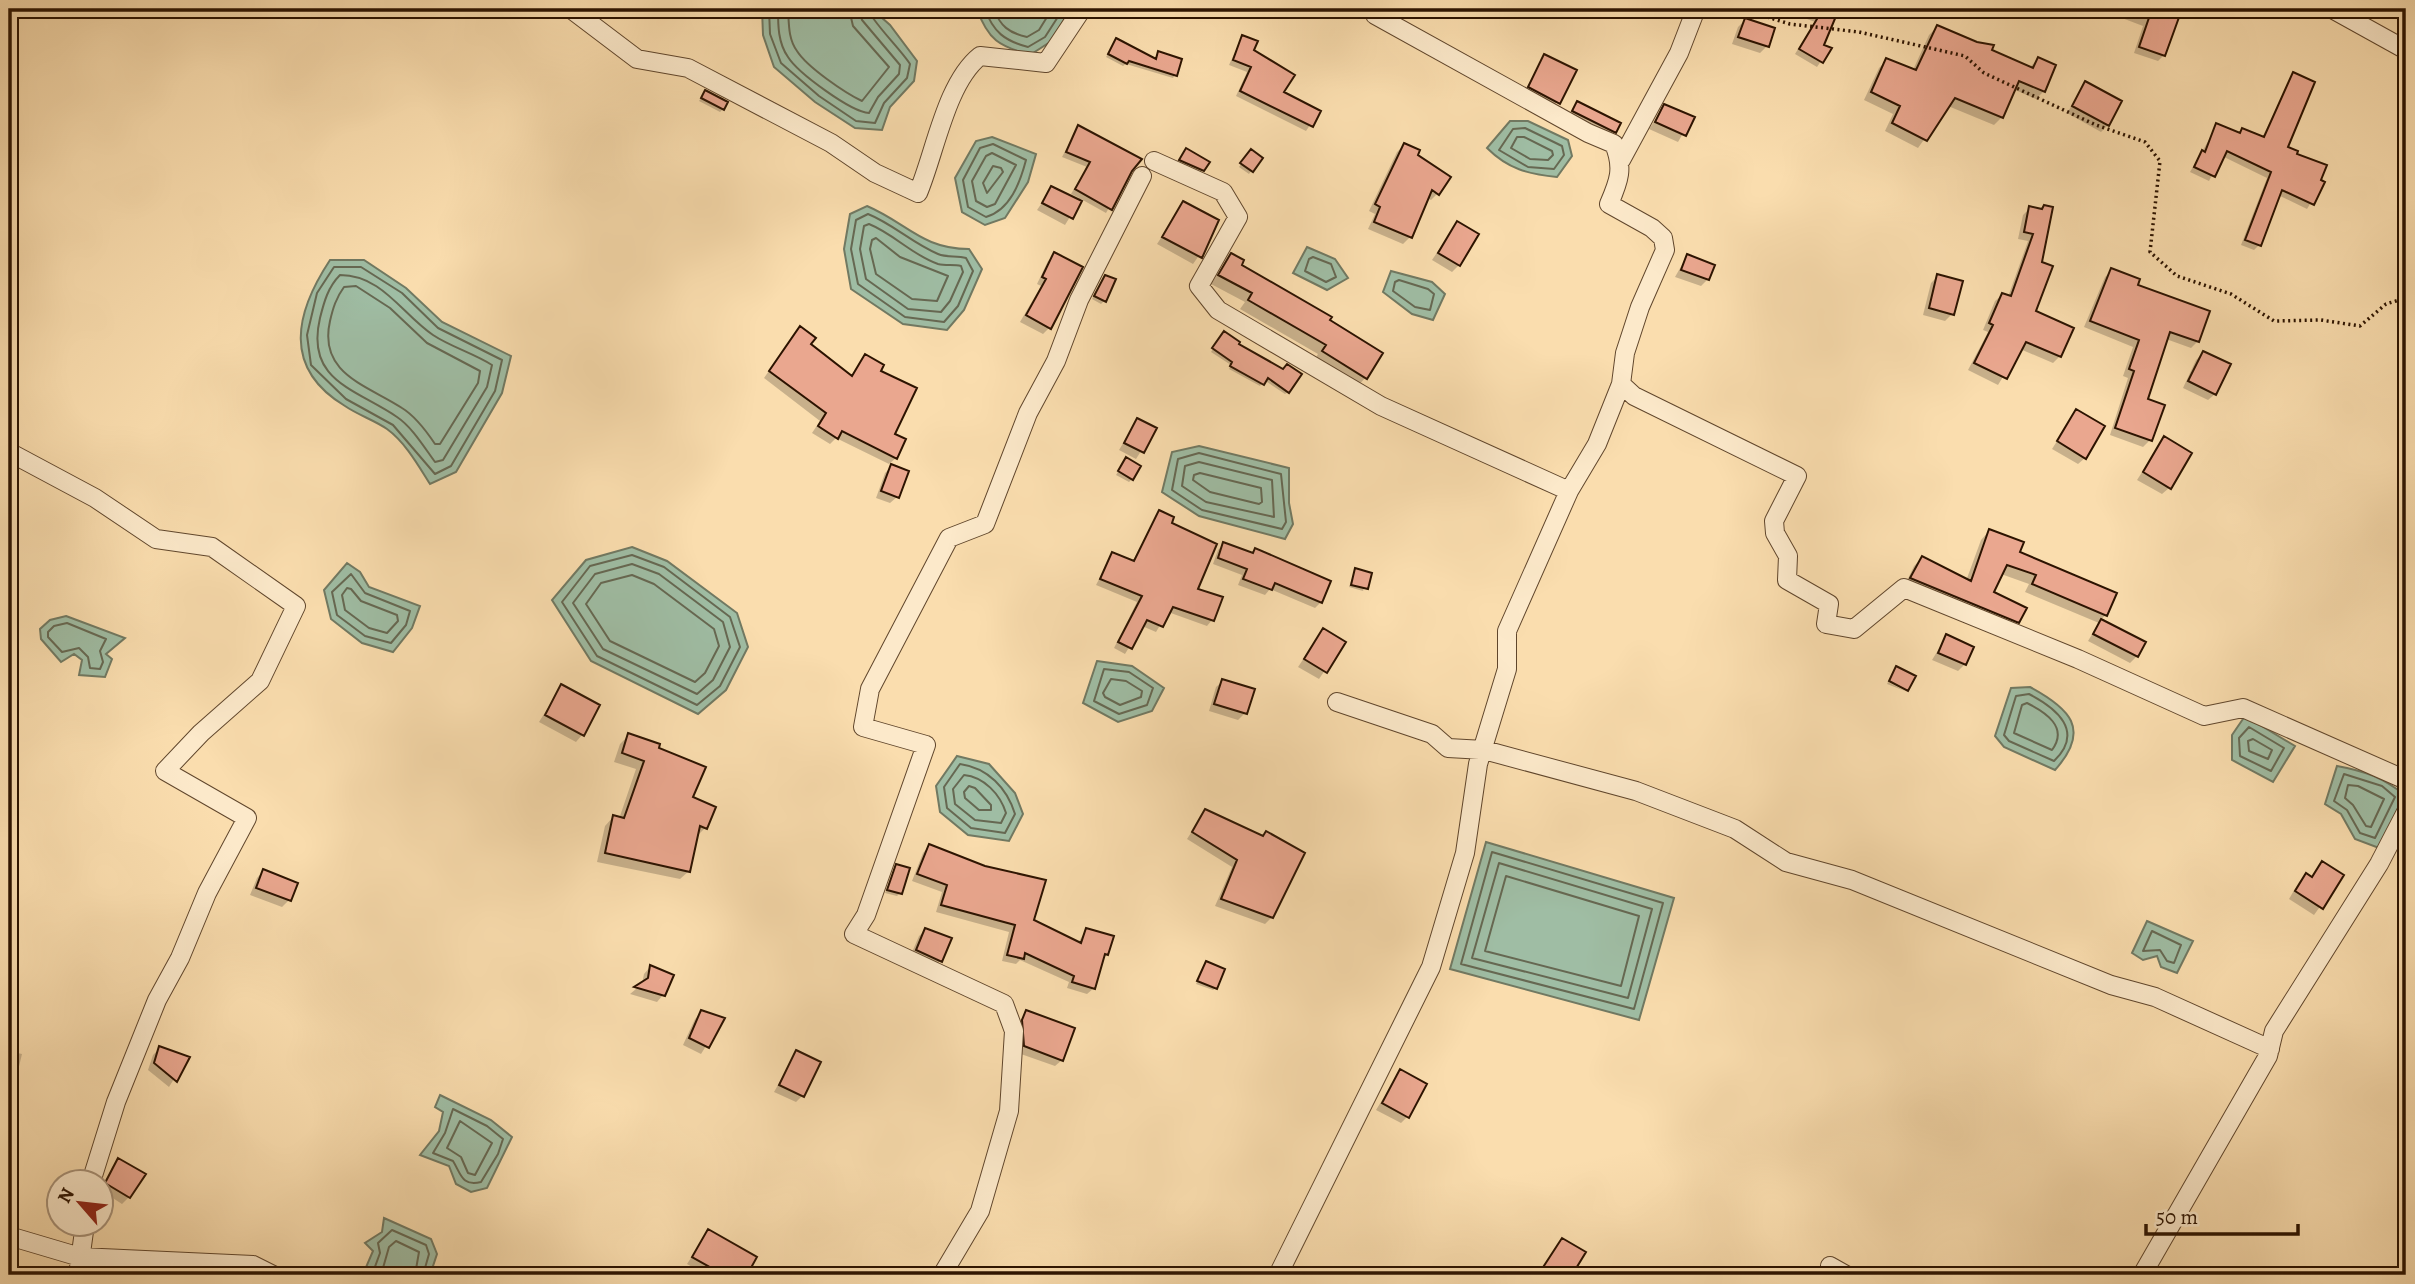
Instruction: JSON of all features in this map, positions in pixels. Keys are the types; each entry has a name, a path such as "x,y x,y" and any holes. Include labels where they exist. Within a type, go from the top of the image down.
{"street":[{"path":"571,9 637,59 688,68 831,143 875,173 918,194 942,121 965,68 981,56 1046,64 1082,9"},
{"path":"1278,1275 1431,967 1465,853 1478,764 1507,669 1507,631 1569,491 1597,444 1621,384 1625,353 1640,307 1665,250 1663,238 1652,228 1609,204 1621,177 1621,160 1614,144 1387,22 1375,15 1378,9"},
{"path":"1621,160 1679,53 1696,9"},
{"path":"2332,9 2406,50"},
{"path":"1154,161 1223,192 1238,217 1199,286 1218,310 1381,406 1569,491"},
{"path":"942,1275 980,1211 991,1174 1009,1111 1014,1031 1004,1004 854,934 866,915 926,745 863,727 865,714 870,688 949,538 985,524 1028,413 1056,361 1079,300 1142,176"},
{"path":"1621,384 1634,396 1797,476 1774,521 1775,533 1788,556 1787,580 1829,604 1826,624 1854,629 1904,589 2078,659 2204,716 2243,708 2406,780"},
{"path":"9,452 95,498 156,539 212,547 296,606 260,681 201,733 165,771 247,818 207,893 180,958 157,1000 116,1102 95,1168"},
{"path":"1337,702 1432,734 1448,748 1483,750 1636,791 1735,829 1786,862 1852,880 2111,985 2155,997 2270,1049"},
{"path":"2141,1275 2270,1049 2274,1031 2373,874 2406,813"},
{"path":"9,1236 80,1257 253,1265 273,1275"},
{"path":"78,1275 83,1238"},
{"path":"1830,1266 1846,1275"}],"path":[{"path":"1741,9 1790,24 1859,32 1965,56 1983,73 2096,125 2145,142 2160,161 2150,252 2177,276 2231,294 2274,321 2321,320 2360,326 2386,304 2406,298"}],"water":[{"path":"762,9 872,9 890,25 917,61 914,81 890,107 882,130 855,128 815,102 774,67 763,35"},
{"path":"977,9 1071,9 1050,42 1030,55 1003,45 990,35"},
{"path":"1510,121 1528,121 1568,140 1572,156 1557,177 1519,169 1487,148"},
{"path":"992,137 1036,154 1028,182 1005,218 985,225 962,212 955,178 976,141"},
{"path":"867,206 927,240 953,248 969,249 982,269 964,310 947,330 903,324 851,289 844,249 850,214"},
{"path":"1307,247 1335,259 1348,278 1327,290 1293,273"},
{"path":"330,260 364,260 406,288 442,322 511,356 502,393 456,472 430,484 411,454 394,434 345,406 325,391 311,375 303,357 303,319 318,280"},
{"path":"1391,271 1432,282 1445,294 1433,320 1412,314 1383,292"},
{"path":"1199,446 1289,468 1289,503 1293,524 1285,539 1199,516 1162,492 1172,452"},
{"path":"632,547 667,561 737,613 748,647 726,690 698,714 591,661 552,600 586,560"},
{"path":"347,563 360,572 369,587 420,606 412,628 393,652 362,643 331,619 324,590"},
{"path":"66,616 125,638 106,654 112,659 105,677 79,675 82,660 74,654 61,662 41,639 40,629 50,620"},
{"path":"1097,661 1132,666 1164,688 1152,711 1118,722 1083,703"},
{"path":"2030,687 2056,703 2071,721 2074,731 2072,743 2055,770 2004,747 1995,736 2011,688"},
{"path":"2245,716 2295,746 2273,782 2232,760 2232,735"},
{"path":"957,756 989,764 1015,793 1023,814 1009,841 968,835 940,812 936,786"},
{"path":"2337,766 2374,776 2406,796 2379,848 2355,839 2341,814 2325,804"},
{"path":"1486,842 1674,898 1639,1020 1450,969"},
{"path":"2147,921 2193,941 2177,973 2161,967 2157,956 2143,960 2132,953"},
{"path":"440,1095 491,1120 512,1137 487,1188 471,1192 456,1184 449,1166 420,1155 439,1131 443,1112 435,1107"},
{"path":"384,1218 431,1239 437,1254 430,1275 370,1275 364,1272 373,1251 365,1243 382,1232"}],"building":[{"path":"1823,9 1839,9 1824,45 1832,48 1823,63 1799,49"},
{"path":"2152,9 2182,9 2165,56 2139,47"},
{"path":"1745,18 1775,28 1769,47 1738,37"},
{"path":"1937,25 1977,42 1994,45 1992,50 2033,68 2038,57 2056,65 2045,92 2019,81 2003,118 1955,98 1927,141 1892,123 1900,106 1871,92 1886,58 1916,70"},
{"path":"1242,35 1258,41 1254,50 1295,75 1284,92 1321,111 1313,127 1240,91 1251,67 1233,60"},
{"path":"1116,38 1156,59 1158,51 1182,59 1177,76 1129,61 1127,64 1108,54"},
{"path":"1544,54 1577,70 1560,104 1528,87"},
{"path":"2293,72 2315,82 2288,147 2298,151 2297,154 2327,165 2321,180 2325,182 2314,205 2282,190 2261,246 2245,240 2271,172 2227,151 2215,177 2194,167 2202,150 2205,152 2216,123 2240,133 2242,128 2264,137"},
{"path":"2085,81 2122,101 2109,126 2072,106"},
{"path":"705,90 728,102 724,110 701,98"},
{"path":"1577,101 1621,123 1616,133 1572,111"},
{"path":"1664,104 1695,117 1686,136 1655,122"},
{"path":"1078,125 1142,159 1132,171 1112,210 1075,189 1090,162 1066,152"},
{"path":"1404,143 1420,150 1418,155 1451,177 1439,195 1432,190 1412,238 1374,222 1380,207 1375,204"},
{"path":"1186,148 1210,162 1204,171 1179,160"},
{"path":"1251,149 1263,158 1253,172 1240,163"},
{"path":"1051,186 1082,201 1073,219 1042,203"},
{"path":"1183,201 1219,220 1202,258 1162,237"},
{"path":"2044,205 2053,207 2042,262 2053,266 2036,311 2074,328 2061,357 2026,342 2007,379 1974,363 1993,325 1989,323 2002,293 2011,296 2033,234 2024,232 2029,206 2042,209"},
{"path":"1457,221 1479,234 1460,266 1438,253"},
{"path":"1054,252 1083,267 1051,329 1026,315 1046,279 1042,277"},
{"path":"1231,253 1244,260 1242,265 1332,317 1330,320 1383,353 1367,379 1322,351 1326,345 1248,300 1252,293 1218,275"},
{"path":"1687,254 1715,265 1709,280 1681,270"},
{"path":"2111,268 2140,279 2138,285 2210,311 2199,342 2170,332 2148,399 2165,405 2152,441 2115,428 2134,371 2129,369 2139,340 2090,321"},
{"path":"1937,274 1963,281 1954,315 1929,308"},
{"path":"1105,275 1116,279 1106,302 1094,296"},
{"path":"800,326 816,338 811,344 852,376 865,354 884,365 881,371 917,388 895,434 906,439 897,459 842,431 838,439 818,426 826,413 769,371"},
{"path":"1224,331 1240,342 1239,344 1283,369 1287,364 1302,374 1289,393 1268,378 1264,385 1230,366 1232,362 1212,348"},
{"path":"2203,351 2231,364 2216,395 2188,381"},
{"path":"2076,409 2105,426 2086,459 2057,441"},
{"path":"1137,418 1157,428 1144,453 1124,443"},
{"path":"2164,436 2192,453 2171,489 2143,472"},
{"path":"1126,457 1141,466 1133,480 1118,471"},
{"path":"891,464 909,471 899,498 881,491"},
{"path":"1159,510 1174,517 1172,523 1217,544 1198,589 1223,597 1214,621 1173,607 1163,627 1147,620 1132,649 1118,642 1142,596 1100,579 1112,552 1134,561"},
{"path":"1989,529 2024,542 2020,552 2117,593 2107,616 2032,584 2036,575 2007,565 1994,592 2027,608 2019,623 1910,578 1922,556 1971,581"},
{"path":"1223,542 1253,553 1255,548 1331,581 1322,603 1275,583 1272,590 1243,579 1247,569 1218,558"},
{"path":"1355,568 1372,573 1368,589 1351,585"},
{"path":"2101,619 2146,642 2138,657 2093,634"},
{"path":"1323,628 1346,642 1327,673 1304,659"},
{"path":"1946,634 1974,647 1966,665 1938,653"},
{"path":"1896,666 1916,676 1908,691 1889,681"},
{"path":"1222,679 1255,689 1247,714 1214,704"},
{"path":"561,684 600,705 584,736 545,715"},
{"path":"628,733 660,744 659,748 706,767 693,797 716,807 707,829 700,826 690,872 605,853 613,815 624,818 644,761 622,753"},
{"path":"1205,809 1263,836 1266,831 1305,853 1273,918 1221,899 1237,860 1192,832"},
{"path":"929,844 985,866 1046,880 1034,920 1081,943 1086,928 1114,936 1108,955 1105,954 1095,989 1072,982 1074,976 1025,953 1024,959 1007,955 1015,925 941,905 947,885 917,874"},
{"path":"2322,861 2344,875 2323,909 2295,891 2306,873 2312,877"},
{"path":"896,864 910,868 902,894 887,890"},
{"path":"263,869 298,883 291,901 256,888"},
{"path":"925,928 952,938 942,962 916,950"},
{"path":"1206,961 1225,969 1217,989 1197,981"},
{"path":"650,965 674,975 665,996 634,987 648,978"},
{"path":"701,1010 725,1018 709,1048 689,1038"},
{"path":"1026,1010 1075,1028 1063,1061 1024,1046 1022,1020"},
{"path":"159,1046 190,1057 177,1082 154,1063"},
{"path":"796,1050 821,1062 804,1097 779,1085"},
{"path":"1400,1069 1427,1084 1409,1118 1382,1103"},
{"path":"118,1158 146,1174 130,1198 116,1190 116,1168 113,1168"},
{"path":"708,1229 757,1257 747,1275 724,1275 692,1257"},
{"path":"1562,1238 1586,1252 1572,1275 1538,1275"}]}
